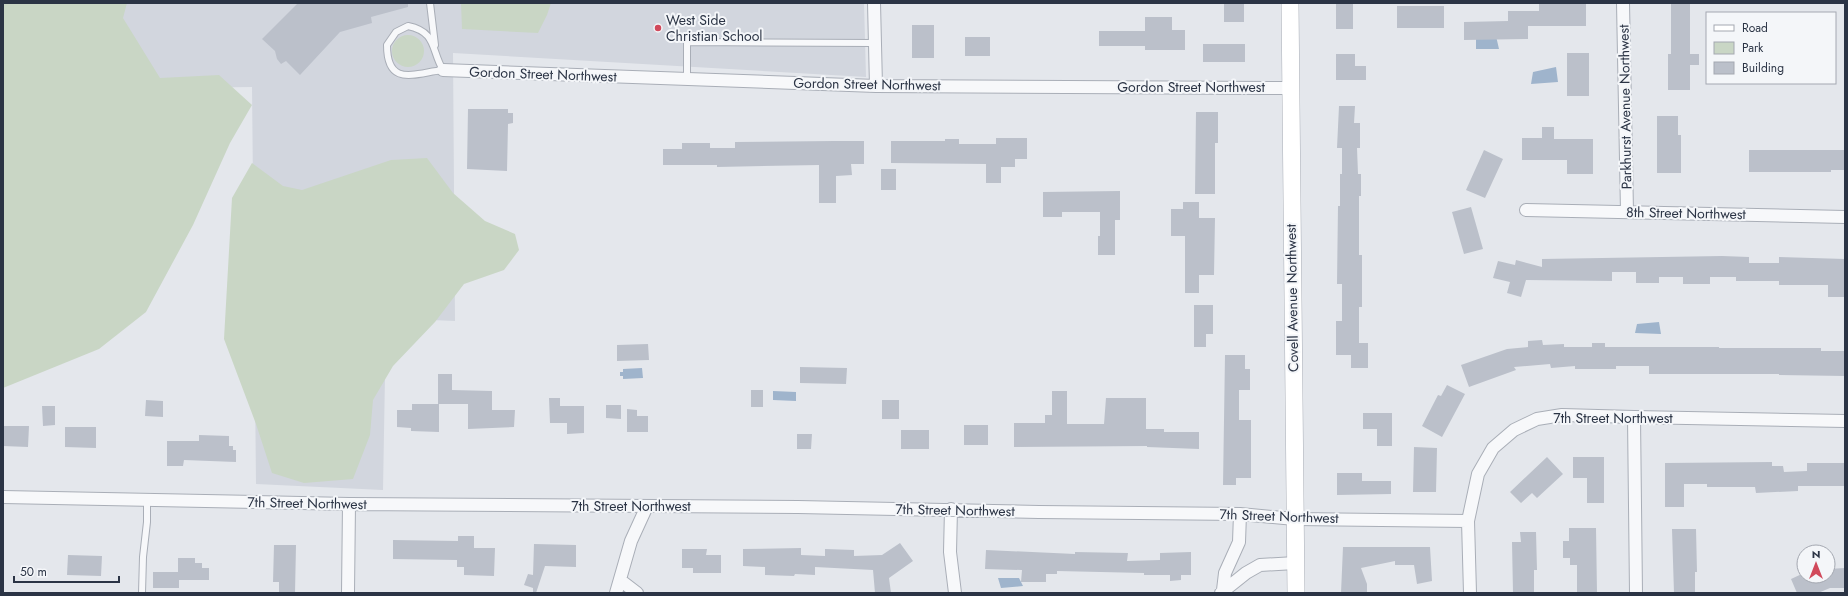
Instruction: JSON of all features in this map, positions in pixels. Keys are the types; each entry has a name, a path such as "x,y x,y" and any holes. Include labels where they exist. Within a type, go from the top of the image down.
{"street":[{"path":"874,3 876,86"},
{"name":"Covell Avenue Northwest","path":"1290,3 1296,593"},
{"name":"Parkhurst Avenue Northwest","path":"1623,3 1627,212"},
{"name":"Gordon Street Northwest","path":"443,70 876,86 1290,88"},
{"name":"8th Street Northwest","path":"1526,210 1845,217"},
{"name":"7th Street Northwest","path":"3,497 349,504 951,509 1039,512 1240,514 1295,518 1468,521 1478,474 1493,448 1514,430 1537,419 1562,415 1634,418 1845,420"},
{"path":"1634,418 1636,593"},
{"path":"348,593 349,504"},
{"path":"616,593 631,541 647,506"},
{"path":"951,509 950,552 955,593"},
{"path":"1222,592 1225,573 1239,542 1240,514"},
{"path":"1468,521 1470,593"},
{"path":"1222,592 1246,573 1260,565 1295,563"},
{"path":"620,580 637,593"}],"lane":[{"path":"430,3 435,48 438,61 443,70 408,76 401,75 394,69 389,61 387,45 396,32 408,26 417,28 428,34 435,48"},
{"path":"687,79 687,47 689,42 875,43"},
{"path":"142,593 142,557 147,522 147,500"}],"shaded area":[{"path":"24,3 864,3 866,77 453,53 455,321 386,318 383,490 256,484 252,87 26,90"}],"green space":[{"path":"3,3 127,3 123,18 160,78 219,75 252,105 230,143 193,225 146,312 99,349 3,388"},
{"path":"461,3 551,3 538,33 462,29"},
{"path":"405,35 411,35 420,39 424,51 420,63 411,67 405,67 396,63 392,54 392,48 396,39"},
{"path":"427,158 453,193 485,221 515,234 519,250 504,270 464,284 435,322 393,366 373,400 370,435 353,479 304,483 272,473 256,424 224,339 232,198 252,163 283,186 302,190 391,160"}],"water":[{"path":"1496,36 1499,49 1476,49 1476,37"},
{"path":"1556,67 1558,82 1531,84 1533,72"},
{"path":"1659,322 1661,334 1635,333 1637,324"},
{"path":"642,368 643,378 623,379 623,376 620,376 620,372 623,372 623,369"},
{"path":"773,391 796,392 796,401 773,400"},
{"path":"998,578 1019,578 1023,586 1001,588"}],"building":[{"path":"298,3 408,3 408,7 371,17 372,23 340,32 300,75 286,61 281,64 277,59 275,51 262,39"},
{"path":"1224,3 1244,3 1244,22 1224,22"},
{"path":"1336,3 1353,3 1353,29 1336,29"},
{"path":"1671,3 1690,3 1690,54 1699,54 1699,65 1690,65 1690,90 1668,90 1668,54 1671,54"},
{"path":"1539,4 1586,4 1586,26 1528,26 1528,39 1464,40 1464,22 1508,21 1508,11 1539,11"},
{"path":"1397,6 1444,6 1444,28 1397,28"},
{"path":"1145,17 1172,17 1172,30 1185,30 1185,50 1145,50 1145,46 1099,46 1099,31 1145,31"},
{"path":"912,25 934,25 934,58 912,58"},
{"path":"965,37 990,37 990,56 965,56"},
{"path":"1203,44 1245,44 1245,62 1203,62"},
{"path":"1567,53 1589,53 1589,96 1567,96"},
{"path":"1336,54 1355,54 1355,66 1366,66 1366,80 1336,80"},
{"path":"1339,106 1355,106 1354,123 1360,123 1360,148 1357,148 1358,174 1361,174 1361,196 1359,196 1359,255 1362,255 1362,307 1359,307 1359,343 1368,343 1368,368 1351,368 1351,355 1336,355 1336,321 1342,321 1342,284 1337,284 1338,206 1340,206 1340,174 1342,174 1342,148 1337,148"},
{"path":"468,109 508,109 508,113 513,113 513,123 508,124 507,171 467,169"},
{"path":"1196,112 1218,112 1218,143 1215,143 1215,194 1195,194"},
{"path":"1657,116 1678,116 1678,135 1681,135 1681,173 1657,173"},
{"path":"1542,127 1554,127 1554,139 1593,139 1593,174 1567,174 1567,160 1522,160 1522,138 1542,138"},
{"path":"996,138 1027,138 1027,159 1015,159 1015,167 1001,167 1001,183 986,183 986,164 891,163 891,141 945,141 945,139 959,139 959,144 996,144"},
{"path":"864,141 864,164 851,164 852,175 836,176 836,203 819,203 819,165 717,167 717,165 663,165 663,149 682,149 682,143 710,143 710,148 735,148 735,142"},
{"path":"1484,150 1503,159 1485,198 1466,190"},
{"path":"1749,150 1845,150 1845,170 1831,170 1831,172 1749,172"},
{"path":"881,169 896,169 896,190 881,190"},
{"path":"1120,191 1120,220 1115,220 1115,255 1098,255 1100,212 1062,212 1062,217 1043,217 1043,192"},
{"path":"1183,202 1199,202 1199,218 1215,218 1214,275 1199,275 1199,293 1185,293 1185,236 1171,236 1171,209 1183,209"},
{"path":"1471,207 1483,249 1464,254 1452,212"},
{"path":"1722,256 1749,257 1749,263 1779,263 1779,257 1845,259 1845,297 1828,297 1828,285 1779,285 1779,281 1736,281 1736,277 1710,277 1710,284 1683,284 1683,277 1659,277 1659,283 1636,283 1636,272 1612,272 1612,281 1526,280 1521,297 1507,293 1510,282 1493,278 1498,261 1515,265 1516,260 1542,267 1542,259"},
{"path":"1194,305 1213,305 1213,334 1206,334 1206,347 1194,347"},
{"path":"1542,340 1543,345 1564,344 1564,347 1592,347 1592,343 1605,343 1605,347 1821,348 1821,351 1845,351 1845,376 1779,374 1649,374 1649,366 1616,366 1616,369 1575,369 1575,366 1551,368 1550,364 1514,367 1516,370 1469,387 1461,365 1507,349 1528,347 1528,341"},
{"path":"648,344 649,360 617,361 617,345"},
{"path":"1225,355 1245,355 1245,369 1250,369 1250,390 1239,390 1239,420 1251,420 1251,478 1236,478 1236,485 1223,485"},
{"path":"800,367 847,368 846,384 800,383"},
{"path":"438,374 452,374 452,390 492,391 492,410 515,410 514,427 468,429 468,404 438,404"},
{"path":"1447,385 1465,394 1442,437 1422,426 1438,395 1441,396"},
{"path":"751,390 763,390 763,407 751,407"},
{"path":"1052,391 1067,391 1067,424 1104,424 1106,398 1146,398 1146,429 1164,429 1164,432 1199,432 1199,449 1147,446 1014,447 1014,423 1045,423 1045,415 1052,415"},
{"path":"549,398 560,398 560,406 584,406 584,433 567,434 567,423 550,423"},
{"path":"146,400 163,401 163,417 145,416"},
{"path":"882,400 899,400 899,419 882,419"},
{"path":"412,404 439,404 439,432 411,431 411,428 397,427 397,410 412,410"},
{"path":"606,405 621,405 621,419 606,418"},
{"path":"42,406 55,406 55,425 43,426"},
{"path":"627,409 637,410 637,416 648,416 648,432 627,432"},
{"path":"1363,413 1392,413 1392,446 1377,446 1377,429 1363,429"},
{"path":"964,425 988,425 988,445 964,445"},
{"path":"3,426 29,426 28,447 3,446"},
{"path":"65,427 96,427 96,448 65,447"},
{"path":"901,430 929,430 929,449 901,449"},
{"path":"797,434 812,434 811,449 797,449"},
{"path":"199,435 229,436 229,446 233,446 233,450 236,450 236,462 184,460 183,466 167,466 167,441 199,441"},
{"path":"1414,447 1437,448 1436,492 1413,492"},
{"path":"1547,457 1563,474 1537,498 1532,493 1521,503 1510,492"},
{"path":"1573,457 1604,457 1604,503 1587,503 1587,478 1573,478"},
{"path":"1772,462 1772,466 1783,466 1784,472 1807,471 1807,463 1845,463 1845,486 1798,486 1798,491 1756,493 1755,487 1707,487 1707,484 1684,484 1684,507 1665,507 1665,463"},
{"path":"1337,473 1362,473 1362,481 1391,481 1391,494 1337,495"},
{"path":"1569,528 1596,528 1597,593 1577,593 1577,565 1570,565 1570,558 1563,558 1563,541 1569,541"},
{"path":"1672,529 1696,529 1697,572 1695,572 1695,593 1674,593"},
{"path":"1520,532 1536,532 1537,570 1534,570 1534,593 1513,593 1512,542 1521,542"},
{"path":"458,536 474,536 474,548 495,548 494,576 464,575 464,567 457,567 457,560 393,559 393,540 458,541"},
{"path":"900,543 913,561 889,578 891,593 875,593 873,570 815,567 815,575 795,574 794,576 765,575 765,567 743,566 743,549 801,548 801,555 825,556 825,549 854,550 854,556 882,555"},
{"path":"534,544 576,545 576,567 545,566 536,593 533,593 533,588 524,585 528,574 533,575"},
{"path":"274,545 296,545 295,593 279,593 279,582 273,582"},
{"path":"1343,547 1430,547 1432,581 1417,584 1414,565 1395,565 1395,561 1361,568 1367,584 1367,593 1341,593"},
{"path":"682,549 707,549 706,555 721,555 721,573 693,573 693,568 682,568"},
{"path":"986,550 1075,554 1075,552 1128,553 1127,561 1160,560 1160,553 1191,552 1191,575 1181,575 1181,580 1170,581 1170,575 1057,571 1057,574 1046,574 1046,582 1021,582 1022,570 985,569"},
{"path":"68,555 102,556 101,576 67,575"},
{"path":"178,558 195,558 195,563 202,563 202,568 209,568 209,580 179,580 179,588 153,588 153,572 178,572"},
{"path":"1845,568 1845,588 1830,588 1818,593 1797,593 1791,579 1796,577 1796,584 1836,584 1836,569"}],"place":[{"name":"West Side Christian School","path":"658,28"}]}
